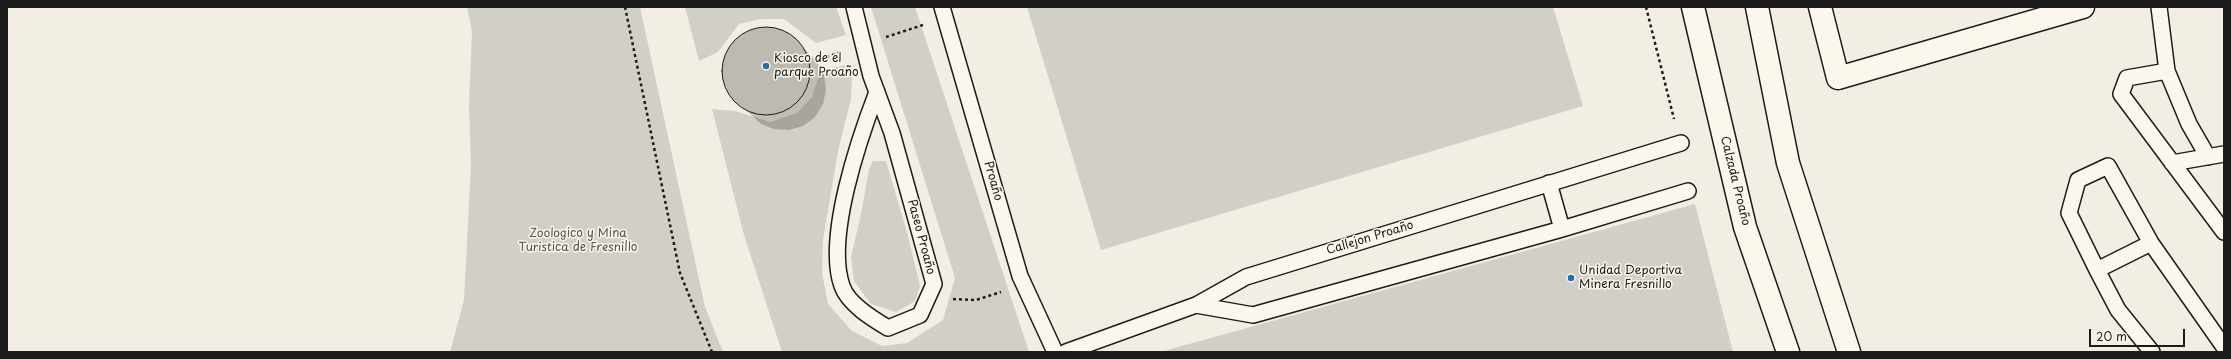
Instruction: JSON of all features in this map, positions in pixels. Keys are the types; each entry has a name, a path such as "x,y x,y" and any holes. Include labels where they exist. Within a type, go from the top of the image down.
{"main road":[{"name":"Calzada Proaño","path":"1693,7 1745,227 1788,352"},
{"path":"1757,7 1788,163 1849,352"},
{"path":"1820,7 1838,78 2083,7"}],"lane":[{"name":"Paseo Proaño","path":"854,7 871,76 878,92 892,133 934,284 920,315 888,328 862,313 842,287 836,257 839,228 858,141 878,92"},
{"path":"2159,7 2167,71 2189,124 2208,157"},
{"name":"Proaño","path":"943,12 1025,285 1054,352"},
{"path":"2167,71 2127,78 2121,94 2224,232"},
{"name":"Callejon Proaño","path":"1066,352 1196,305 1246,277 1681,143"},
{"path":"2172,163 2224,154"},
{"path":"2152,352 2118,310 2096,270 2069,213 2078,180 2108,166 2151,243 2224,347"},
{"path":"1549,183 1562,230"},
{"path":"1196,305 1253,315 1562,230 1688,191"},
{"path":"2096,270 2151,243"}],"path":[{"path":"625,7 680,273 712,352"},
{"path":"1646,7 1681,143"},
{"path":"814,60 864,44 943,12"},
{"path":"928,298 976,300 1025,285"}],"green space":[{"name":"Zoologico y Mina Turistica de Fresnillo","path":"467,7 640,7 705,307 723,352 450,352 464,300 471,165 469,106 472,32"},
{"path":"685,7 836,7 846,35 816,43 784,19 761,19 739,24 718,52 699,61"},
{"path":"871,7 915,7 1029,352 782,352 744,235 712,109 735,111 770,122 797,113 812,97 820,72 849,64 852,76 851,99 838,151 823,240 822,273 828,304 852,331 882,346 907,343 943,320 955,278"},
{"path":"1027,7 1553,7 1583,106 1101,250"},
{"path":"873,161 886,161 908,236 920,286 915,301 896,312 871,304 854,281 851,257 869,169"},
{"name":"Unidad Deportiva Minera Fresnillo","path":"1695,204 1733,352 1160,352"}],"building":[{"name":"Kiosco de el parque Proaño","path":"766,27 783,31 797,40 806,54 810,71 806,88 797,102 783,111 766,115 749,111 735,102 726,88 722,71 726,54 735,40 749,31"}],"place":[{"name":"Kiosco de el parque Proaño","path":"766,66"},
{"name":"Unidad Deportiva Minera Fresnillo","path":"1571,278"}]}
